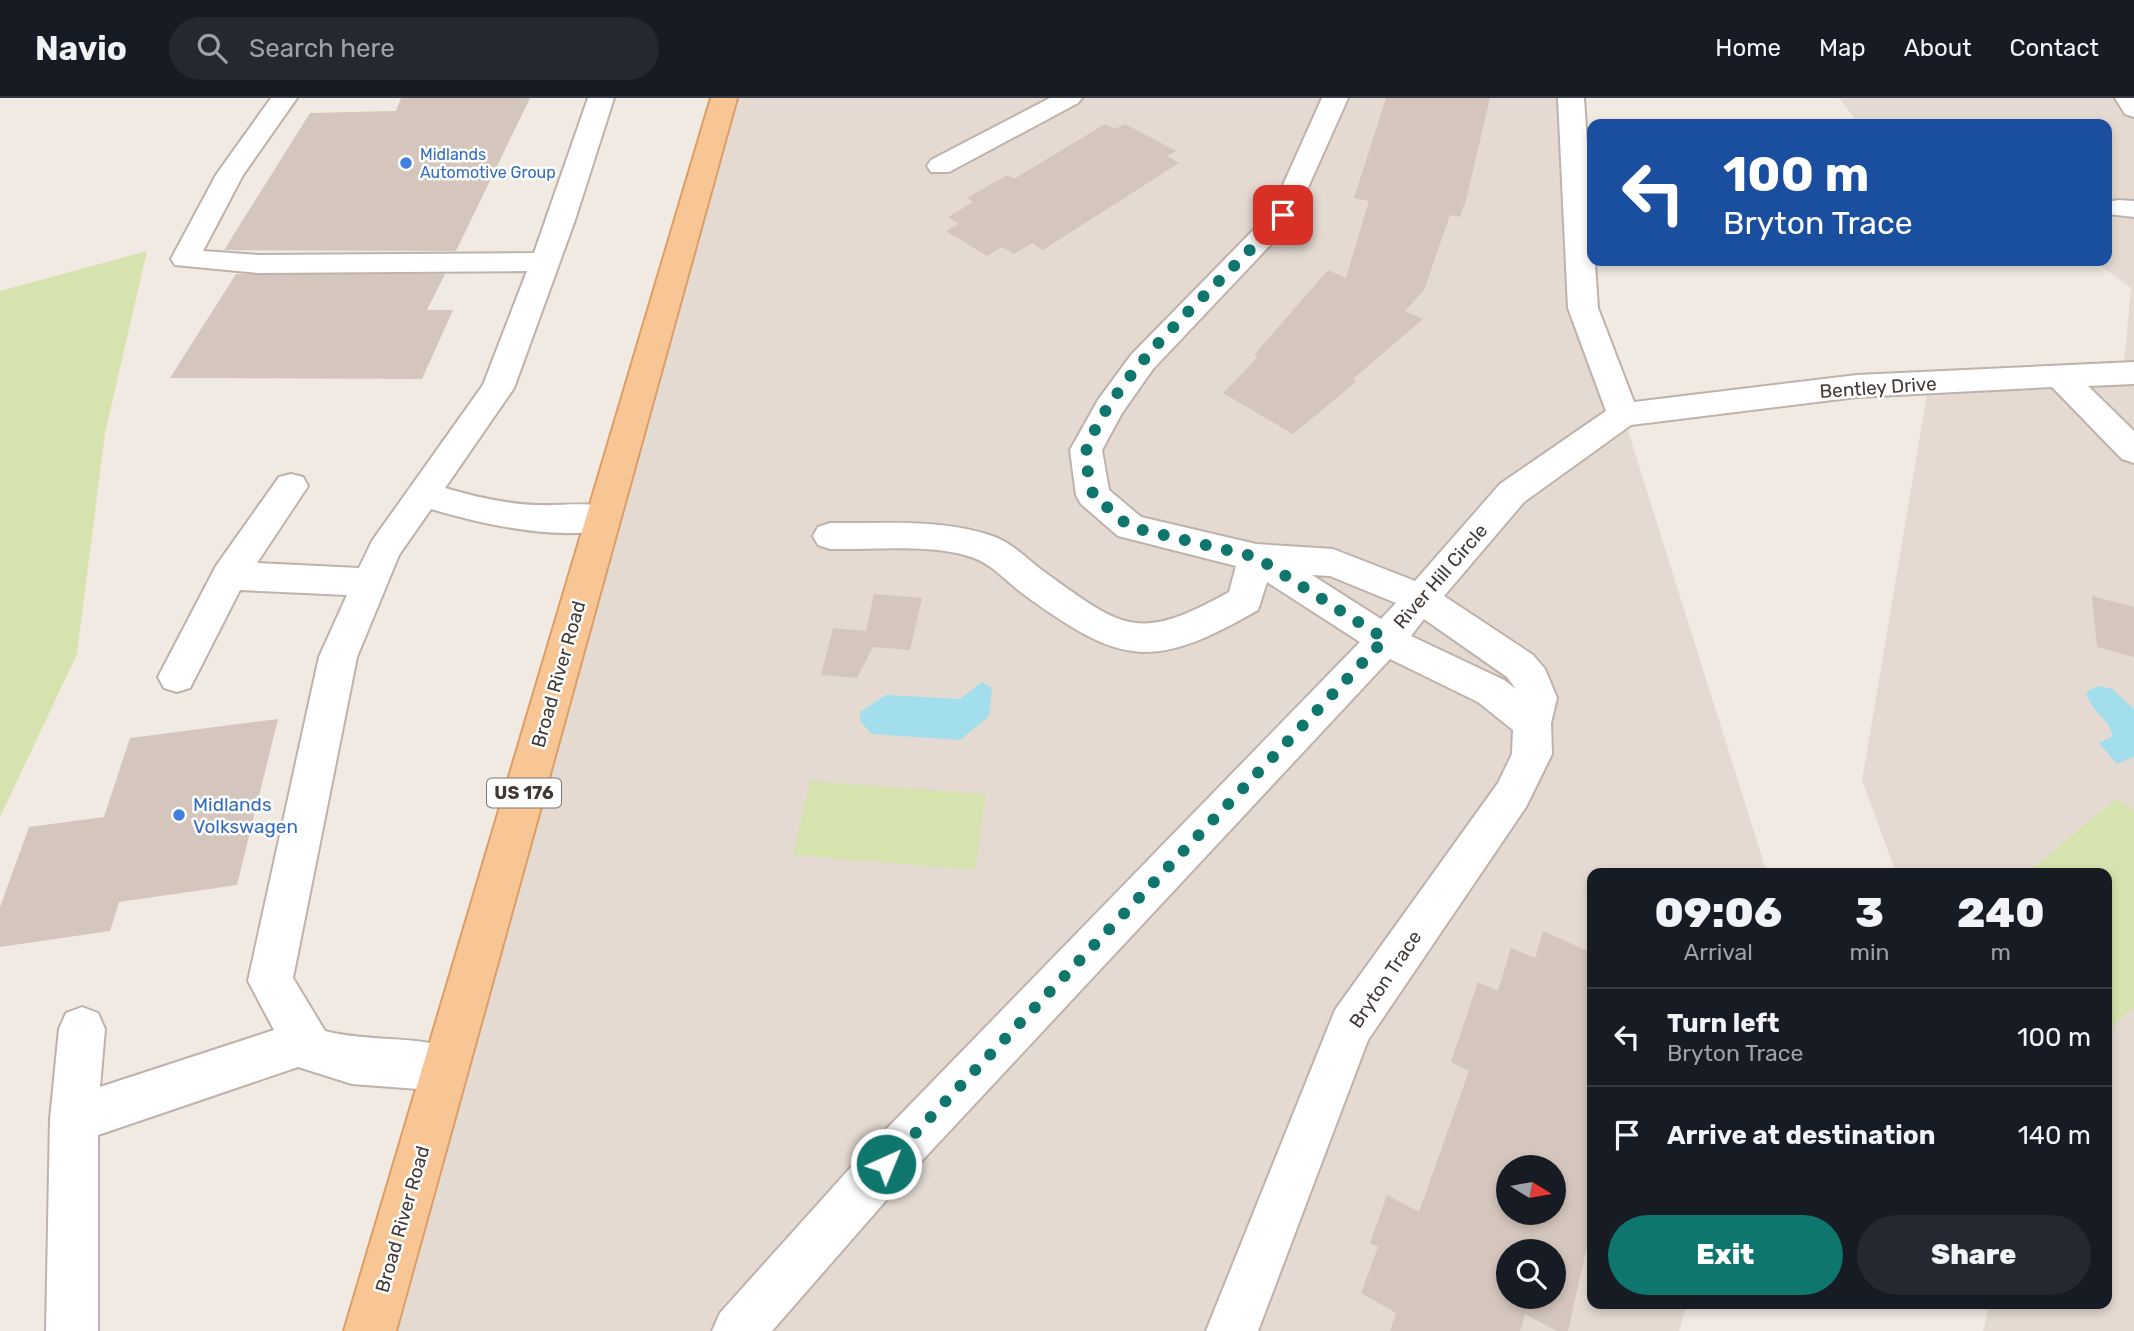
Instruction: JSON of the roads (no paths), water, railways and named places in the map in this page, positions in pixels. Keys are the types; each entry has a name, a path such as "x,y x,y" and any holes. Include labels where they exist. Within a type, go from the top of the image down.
{"main road":[{"name":"Broad River Road","path":"370,1331 724,98"}],"street":[{"path":"284,98 248,142 205,215 185,259 258,264 545,261"},
{"path":"445,1068 352,1060 311,1051 270,981 338,657 384,550 498,388 601,98"},
{"path":"940,166 1069,98"},
{"name":"Bryton Trace","path":"1232,1331 1351,1026 1512,795 1532,754 1532,723 1538,698 1532,680 1520,666 1419,597 1333,563 1256,557 1130,527 1093,495 1086,450 1109,408 1142,362 1283,215 1335,98"},
{"path":"1571,98 1583,308 1623,415"},
{"path":"2128,98 2134,109"},
{"name":"Bentley Drive","path":"1623,415 1857,386 2134,373"},
{"path":"2059,376 2134,451"},
{"name":"River Hill Circle","path":"737,1331 886,1164 1385,639 1512,493 1623,415"},
{"path":"177,677 229,576 291,486"},
{"path":"425,495 489,513 537,518 602,518"},
{"path":"830,536 953,541 986,548 1094,626 1138,641 1162,640 1196,627 1245,600 1256,557"},
{"name":"Bryton Trace","path":"1256,557 1385,639 1491,691 1532,723"},
{"path":"229,576 370,582"},
{"path":"72,1331 74,1119 82,1029"},
{"path":"74,1119 306,1042"}],"water":[{"path":"982,682 992,688 989,716 960,740 872,734 860,721 860,712 886,695 960,699"},
{"path":"2098,686 2112,689 2134,709 2134,757 2117,764 2099,743 2113,736 2111,729 2092,705 2086,692"}],"place":[{"name":"Midlands Automotive Group","path":"406,163"},
{"name":"Midlands Volkswagen","path":"179,815"}]}
